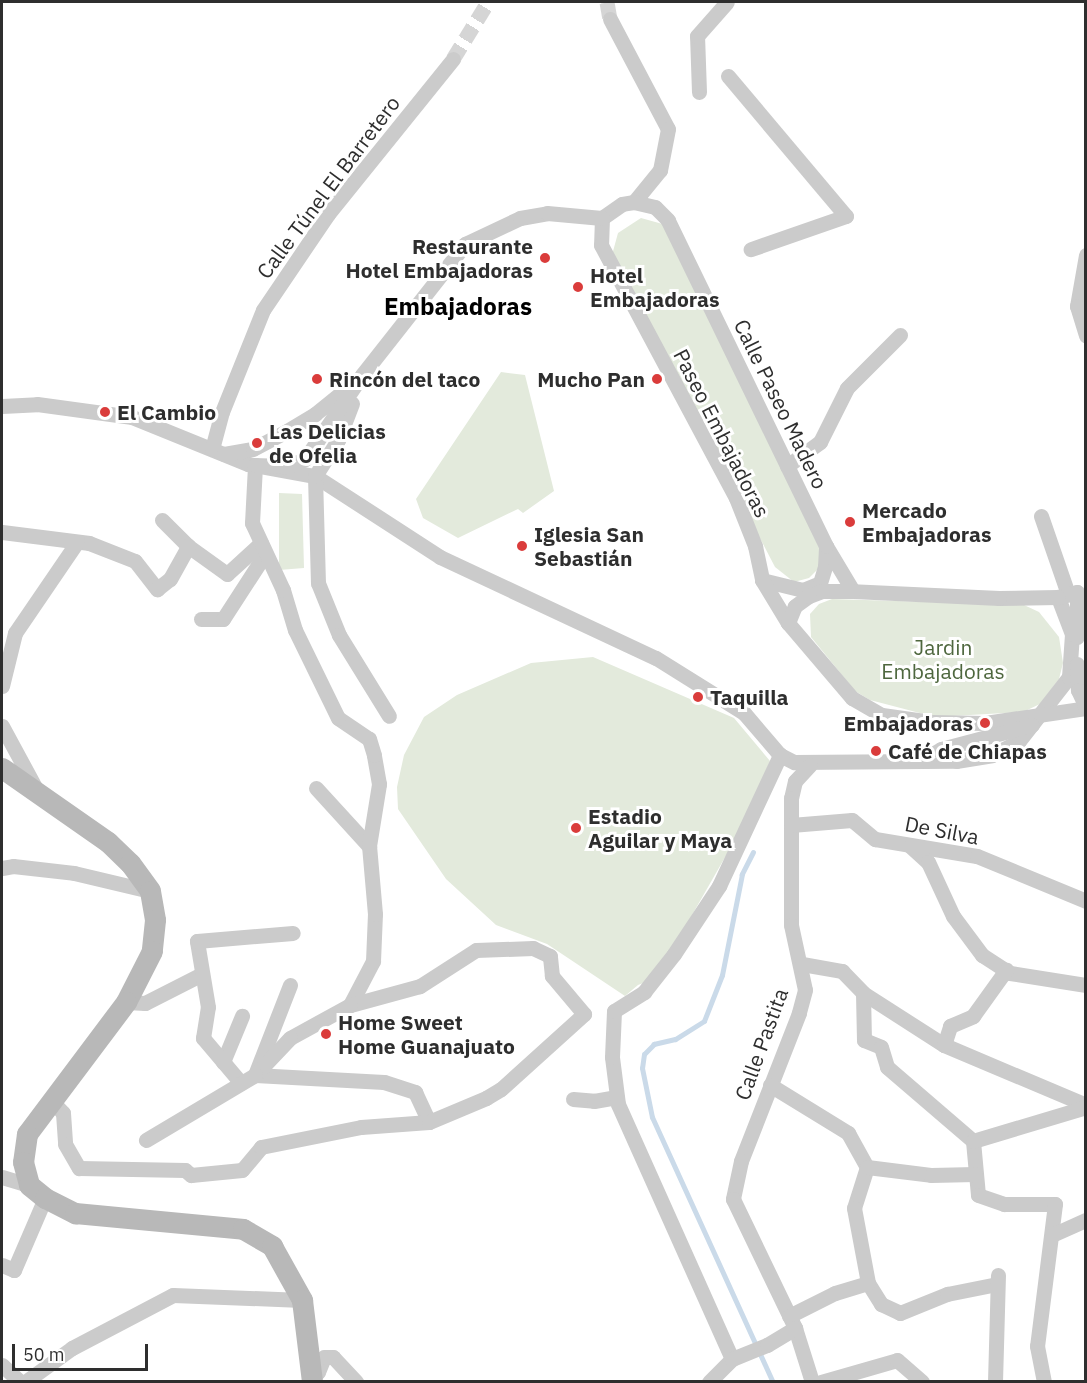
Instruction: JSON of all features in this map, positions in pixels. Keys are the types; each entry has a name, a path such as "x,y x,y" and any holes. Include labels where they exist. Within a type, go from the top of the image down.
{"street":[{"path":"699,92 697,36 727,2"},
{"path":"255,465 288,466 305,459 362,375 465,244 520,218 547,213 602,218 622,204 634,202 660,170 668,129 610,19"},
{"name":"Calle Túnel El Barretero","path":"218,451 222,412 263,309 328,214 453,59"},
{"path":"728,76 846,216 751,249"},
{"name":"Calle Paseo Madero","path":"634,202 655,207 668,220 826,546 853,591"},
{"name":"Paseo Embajadoras","path":"602,218 601,245 736,498 755,546 762,580 788,623 852,698 882,715 932,722 1035,721 1086,707"},
{"path":"1086,255 1077,306 1086,336"},
{"path":"787,466 820,442 847,388 900,335"},
{"path":"218,451 253,449 315,414 362,375"},
{"path":"362,375 338,440 315,476 318,583 339,634 389,716"},
{"path":"2,406 37,404 132,417 255,465 315,476 440,557 656,658 744,713 780,755 810,765 920,762 992,755 1019,741 1063,689 1073,664 1072,591"},
{"path":"255,465 252,523 283,590 295,630 338,718 369,739 379,784 369,846 375,914 373,961 350,1005"},
{"path":"1041,516 1072,591 1078,690 1086,707"},
{"path":"162,520 188,546 226,574 263,548"},
{"path":"2,532 77,542 135,561 157,589 170,579 188,546"},
{"path":"2,686 15,633 77,542"},
{"path":"762,580 803,590 820,583 826,546"},
{"path":"201,619 223,619 263,548"},
{"path":"788,623 795,606 808,596 822,591 1072,591"},
{"path":"2,726 36,790"},
{"path":"738,1356 617,1097 612,1057 614,1011 645,992 719,886 780,755"},
{"name":"Calle Pastita","path":"810,765 795,781 791,825 791,924 805,990 800,1013 741,1161 733,1199 792,1322 812,1382"},
{"path":"2,768 108,842 150,891 155,920 152,951 126,1002 50,1099 27,1134 23,1162 37,1191 14,1270 2,1265"},
{"path":"316,788 369,846"},
{"name":"De Silva","path":"791,825 852,820 875,839 977,856 1086,901"},
{"path":"907,844 928,862 971,944 1006,970 1086,985"},
{"path":"2,868 74,873 150,891"},
{"path":"293,933 197,941 208,1007 203,1038 224,1062 248,1079 384,1082 415,1092 429,1122"},
{"path":"50,1099 63,1113 65,1144 79,1168 185,1170 191,1175 242,1170 261,1147 361,1127 429,1122 501,1089 584,1014 552,976 550,956 533,948 476,950 420,986 350,1005 290,1038 248,1079 146,1140"},
{"path":"801,964 842,971 863,993 944,1045 1086,1106"},
{"path":"944,1045 950,1026 973,1016 1006,970"},
{"path":"126,1002 145,1003 202,974"},
{"path":"248,1079 290,985"},
{"path":"863,993 864,1040 882,1047 887,1067 973,1141 978,1195 1004,1204 1055,1204 1037,1346 1044,1382"},
{"path":"224,1062 242,1016"},
{"path":"770,1085 848,1133 867,1167 854,1208 868,1283 881,1304 900,1313 938,1297 997,1279 995,1382"},
{"path":"573,1099 594,1101 617,1097"},
{"path":"973,1141 1086,1106"},
{"path":"867,1167 931,1175 975,1174"},
{"path":"2,1178 37,1191 75,1213 243,1229 272,1246 302,1300 311,1377 323,1369 324,1357 333,1357 356,1382"},
{"path":"1052,1236 1086,1220"},
{"path":"709,1382 738,1356 767,1345 792,1322 835,1293 868,1283"},
{"path":"26,1382 72,1348 173,1296 302,1300"},
{"path":"821,1382 897,1360 922,1382"},
{"path":"2,1365 20,1382"}],"green space":[{"path":"641,218 666,225 820,549 819,568 809,578 794,582 775,567 612,255 618,233"},
{"path":"501,372 525,375 554,491 523,513 518,509 458,538 423,518 416,499"},
{"path":"279,493 302,494 304,568 279,570"},
{"name":"Jardin Embajadoras","path":"832,599 1024,605 1039,612 1059,637 1063,663 1059,679 1040,704 1023,712 935,717 870,700 855,691 811,637 810,614 819,604"},
{"name":"Estadio Aguilar y Maya","path":"593,657 734,718 770,761 740,831 656,978 638,985 625,996 547,944 496,925 446,879 398,809 397,787 404,755 424,717 457,695 531,663"}],"waterway":[{"path":"753,852 742,874 722,975 704,1021 675,1039 654,1044 644,1054 642,1068 652,1117 773,1382"}],"tunnel":[{"path":"453,59 488,2"},
{"path":"607,2 610,19"}],"place":[{"name":"Restaurante Hotel Embajadoras","path":"545,258"},
{"name":"Hotel Embajadoras","path":"578,287"},
{"name":"Rincón del taco","path":"317,379"},
{"name":"Mucho Pan","path":"657,379"},
{"name":"El Cambio","path":"105,412"},
{"name":"Las Delicias de Ofelia","path":"257,443"},
{"name":"Mercado Embajadoras","path":"850,522"},
{"name":"Iglesia San Sebastián","path":"522,546"},
{"name":"Taquilla","path":"698,697"},
{"name":"Embajadoras","path":"985,723"},
{"name":"Café de Chiapas","path":"876,751"},
{"name":"Estadio Aguilar y Maya","path":"576,828"},
{"name":"Home Sweet Home Guanajuato","path":"326,1034"}],"district":[{"name":"Embajadoras","path":"458,307"}]}
